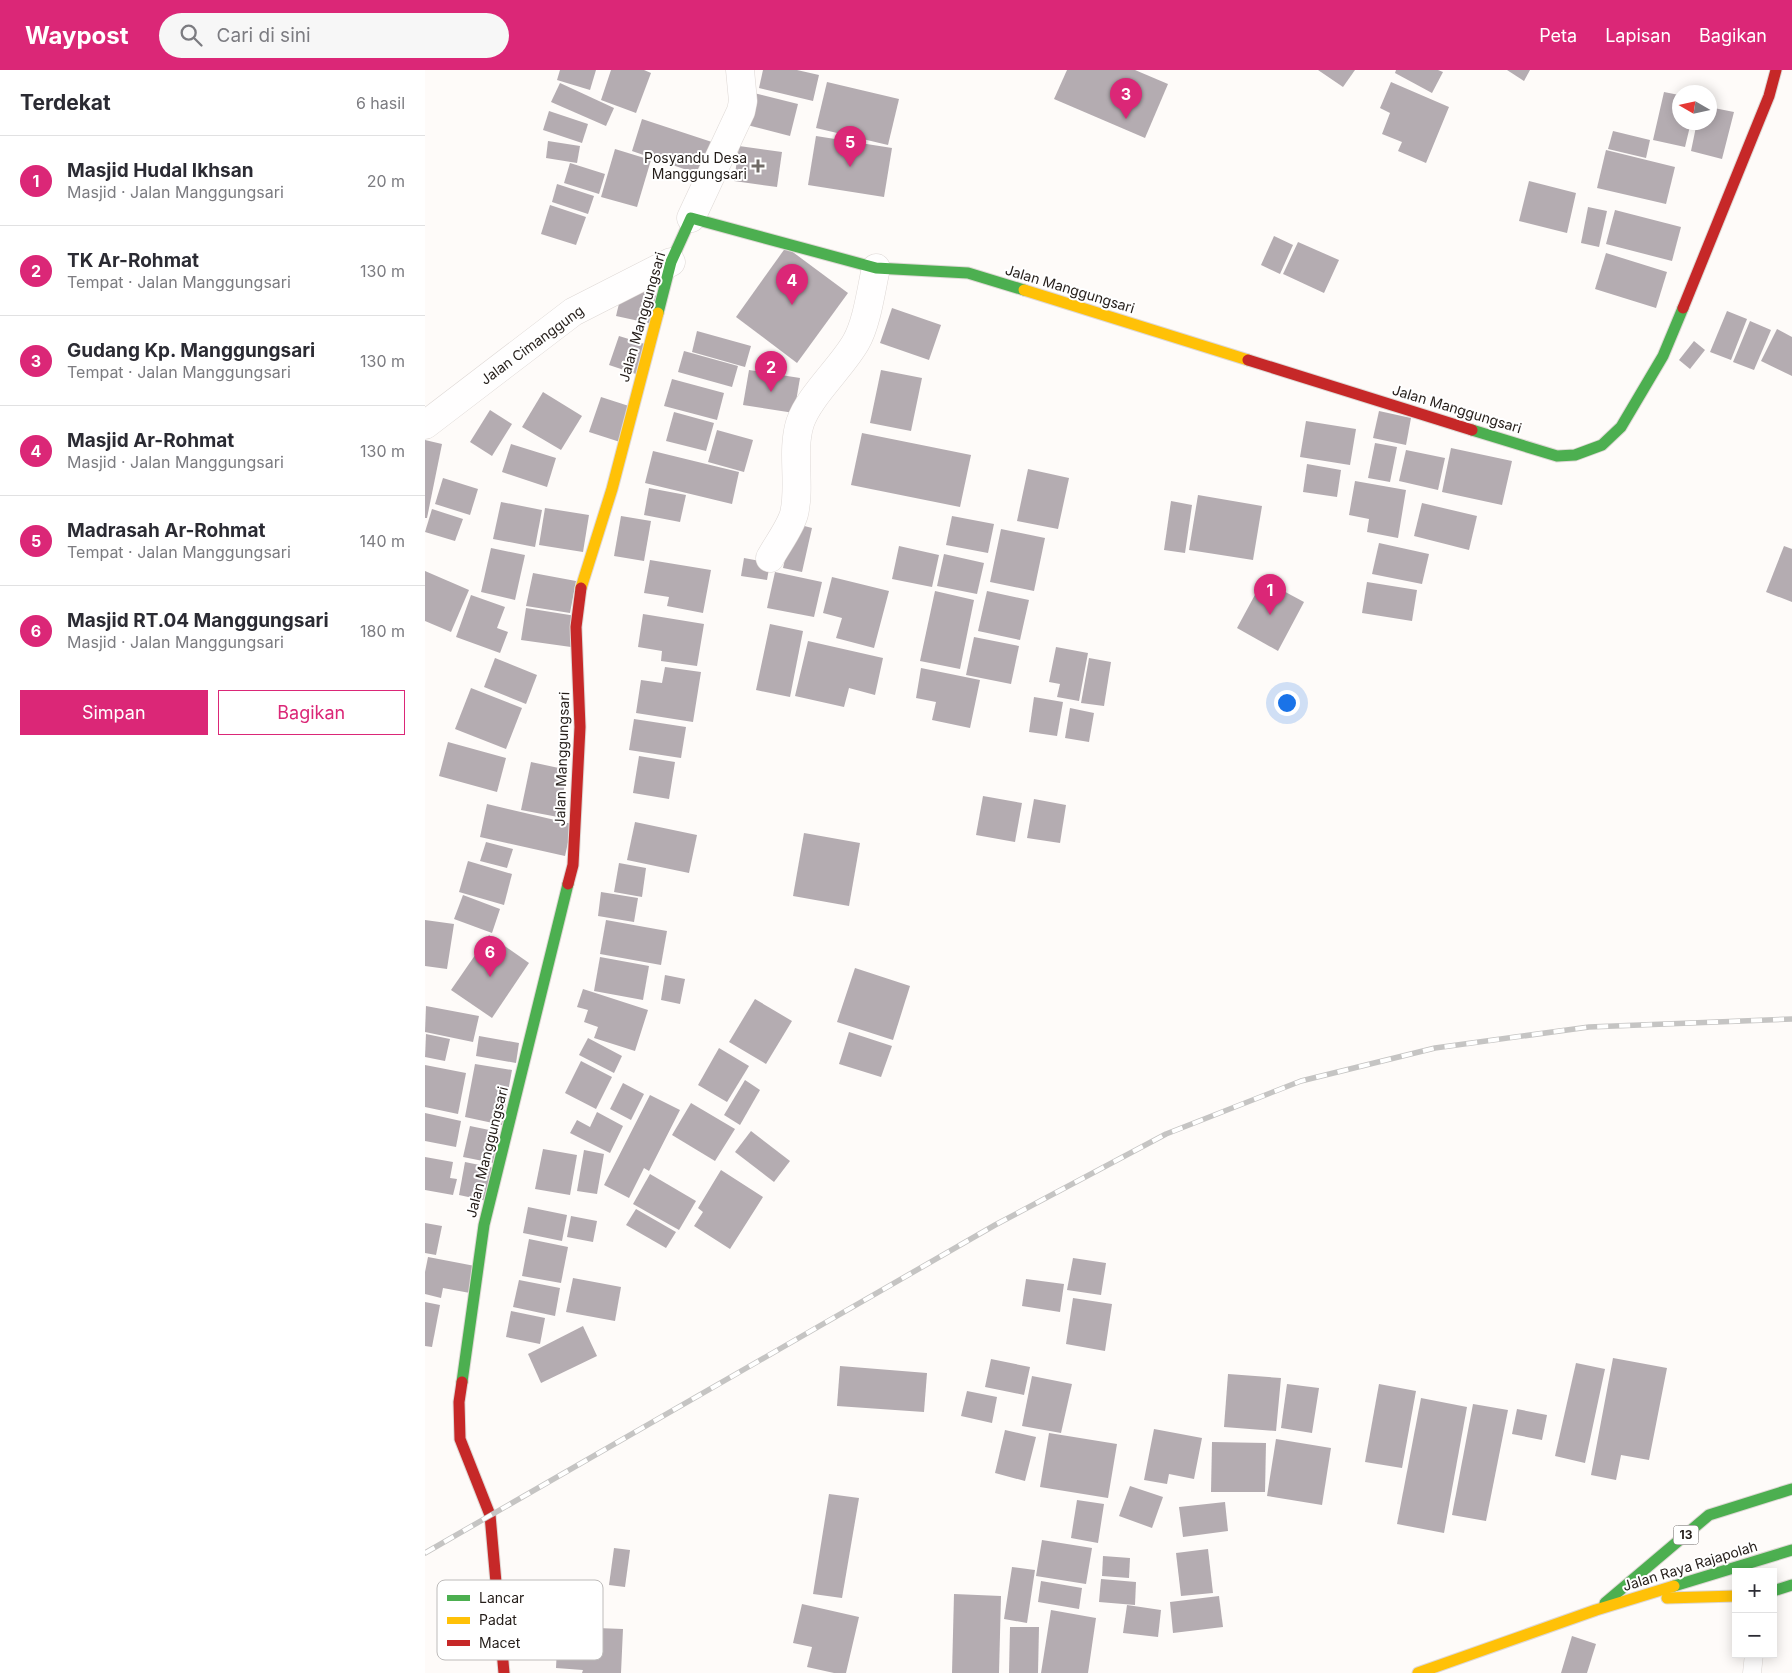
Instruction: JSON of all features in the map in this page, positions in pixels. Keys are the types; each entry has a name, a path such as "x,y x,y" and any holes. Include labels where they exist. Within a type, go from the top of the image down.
{"main road":[{"name":"Jalan Manggungsari","path":"496,1580 490,1515 460,1438 459,1402 484,1225 573,865 580,727 576,627 581,585 611,489 671,262 691,218 876,268 968,273 1557,456 1575,455 1602,445 1621,427 1663,356 1769,96 1776,70"},
{"name":"13","path":"1418,1673 1596,1610 1709,1516 1792,1489"},
{"name":"Jalan Raya Rajapolah","path":"1596,1610 1792,1550"},
{"path":"1777,1590 1792,1585"},
{"name":"13","path":"1633,1599 1732,1596"},
{"name":"Jalan Manggungsari","path":"503,1660 504,1673"}],"street":[{"path":"691,218 741,111 743,101 740,70"},
{"name":"Jalan Cimanggung","path":"425,425 573,312 671,262"},
{"path":"770,558 793,517 796,504 798,437 801,423 807,409 856,342 862,327 876,268"}],"lane":[{"path":"1752,1673 1754,1658"}],"building":[{"path":"560,70 596,70 590,90 557,80"},
{"path":"611,70 644,70 651,73 636,113 601,100"},
{"path":"763,70 797,70 819,75 813,101 759,88"},
{"path":"1067,70 1135,70 1168,84 1145,138 1054,99"},
{"path":"1318,70 1355,70 1343,87"},
{"path":"1396,70 1438,70 1443,72 1432,93 1395,73"},
{"path":"1507,70 1530,70 1524,81"},
{"path":"827,82 899,99 888,145 816,128"},
{"path":"1391,82 1449,107 1426,163 1398,151 1402,142 1382,134 1390,113 1380,108"},
{"path":"560,83 614,108 606,126 551,102"},
{"path":"1664,92 1672,94 1672,130 1689,130 1685,147 1653,140"},
{"path":"754,93 798,104 790,136 747,125"},
{"path":"1717,109 1734,112 1722,159 1691,151 1695,130 1717,130"},
{"path":"549,111 588,124 582,143 543,130"},
{"path":"642,119 721,145 710,178 632,151"},
{"path":"1613,131 1650,140 1646,158 1608,149"},
{"path":"816,136 892,148 884,197 808,185"},
{"path":"548,141 580,146 577,163 546,158"},
{"name":"Posyandu Desa Manggungsari","path":"739,146 782,152 777,187 734,181"},
{"path":"615,149 651,160 637,207 601,197"},
{"path":"1606,150 1675,167 1666,204 1597,188"},
{"path":"570,163 605,174 599,194 564,183"},
{"path":"1529,181 1576,193 1567,233 1519,221"},
{"path":"557,184 594,196 588,214 552,202"},
{"path":"550,205 586,217 576,245 541,234"},
{"path":"1588,207 1607,211 1599,247 1581,243"},
{"path":"1615,210 1681,227 1672,261 1606,244"},
{"path":"1274,236 1293,245 1280,274 1261,265"},
{"path":"1298,242 1339,260 1324,293 1283,274"},
{"path":"786,247 848,293 797,363 736,317"},
{"path":"1606,253 1667,272 1656,308 1595,289"},
{"path":"623,287 659,296 653,324 616,316"},
{"path":"892,308 941,325 929,360 880,343"},
{"path":"1727,311 1747,319 1731,360 1710,352"},
{"path":"1750,321 1771,330 1754,370 1733,362"},
{"path":"1777,329 1792,337 1792,376 1761,361"},
{"path":"697,331 751,346 745,367 692,352"},
{"path":"619,336 648,345 639,375 609,365"},
{"path":"1694,341 1705,350 1690,369 1679,360"},
{"path":"684,351 738,366 732,387 678,372"},
{"path":"749,370 800,378 794,413 743,405"},
{"path":"881,370 922,378 911,431 870,423"},
{"path":"672,379 724,393 717,420 664,406"},
{"path":"543,392 582,416 561,450 522,427"},
{"path":"601,397 632,407 620,442 589,432"},
{"path":"490,410 512,424 492,456 470,442"},
{"path":"1379,411 1411,418 1406,445 1373,438"},
{"path":"674,412 714,423 706,451 666,441"},
{"path":"1306,421 1356,429 1350,465 1300,457"},
{"path":"717,430 753,440 744,472 708,462"},
{"path":"862,433 971,455 960,507 851,485"},
{"path":"425,440 442,444 427,518 425,518"},
{"path":"1375,443 1397,447 1390,482 1368,478"},
{"path":"511,444 556,458 547,487 502,472"},
{"path":"1451,448 1512,461 1502,505 1442,492"},
{"path":"1406,450 1445,458 1438,490 1399,481"},
{"path":"653,451 739,472 732,504 645,483"},
{"path":"1307,464 1341,470 1337,497 1303,492"},
{"path":"1028,469 1069,478 1058,529 1017,521"},
{"path":"443,478 478,489 470,515 435,504"},
{"path":"1355,481 1406,490 1398,538 1367,532 1369,519 1349,515"},
{"path":"649,488 686,495 680,522 644,515"},
{"path":"1198,495 1262,506 1253,560 1189,550"},
{"path":"1171,501 1192,505 1185,553 1164,550"},
{"path":"501,502 542,510 535,547 493,539"},
{"path":"1422,503 1477,516 1469,550 1414,536"},
{"path":"545,508 589,515 583,552 539,545"},
{"path":"432,509 463,519 455,541 425,532"},
{"path":"621,516 651,521 644,561 614,556"},
{"path":"952,516 994,524 988,553 946,545"},
{"path":"793,523 812,528 802,572 783,568"},
{"path":"1001,529 1045,538 1034,591 990,582"},
{"path":"1379,543 1429,554 1422,584 1372,574"},
{"path":"899,546 939,555 932,587 892,579"},
{"path":"1784,546 1792,549 1792,602 1766,592"},
{"path":"491,548 525,555 515,600 481,592"},
{"path":"944,554 984,563 977,594 937,586"},
{"path":"744,558 770,563 767,580 741,576"},
{"path":"650,560 711,570 703,613 667,606 669,597 644,593"},
{"path":"425,571 469,590 451,632 425,621"},
{"path":"775,572 822,582 814,617 767,608"},
{"path":"533,573 576,581 570,613 526,606"},
{"path":"832,577 889,591 874,648 836,638 842,618 823,613"},
{"path":"1263,580 1304,602 1278,651 1237,628"},
{"path":"1367,582 1417,590 1412,621 1362,613"},
{"path":"935,591 974,600 960,669 920,661"},
{"path":"987,591 1029,600 1020,640 978,631"},
{"path":"471,595 505,607 497,628 508,632 500,653 456,637"},
{"path":"526,608 576,616 571,647 521,640"},
{"path":"643,614 704,624 697,666 661,661 662,651 638,647"},
{"path":"770,624 803,631 790,697 756,690"},
{"path":"974,637 1019,646 1011,684 966,675"},
{"path":"808,641 883,658 875,695 849,688 844,707 795,696"},
{"path":"1056,647 1088,653 1079,701 1057,697 1060,684 1049,682"},
{"path":"495,658 537,675 526,704 484,687"},
{"path":"1089,658 1111,662 1104,706 1081,703"},
{"path":"665,667 701,672 693,722 636,713 641,680 662,683"},
{"path":"921,668 980,680 970,728 932,720 936,702 916,698"},
{"path":"471,688 522,708 506,749 455,729"},
{"path":"1034,697 1063,702 1057,736 1029,732"},
{"path":"1070,708 1094,713 1089,742 1065,738"},
{"path":"634,719 686,727 681,758 629,750"},
{"path":"448,742 506,758 497,792 439,776"},
{"path":"639,756 675,762 669,799 633,793"},
{"path":"531,762 568,770 558,817 521,810"},
{"path":"983,796 1022,803 1015,842 976,835"},
{"path":"1034,799 1066,805 1060,843 1027,838"},
{"path":"487,804 572,824 565,856 480,837"},
{"path":"635,822 697,835 689,873 627,860"},
{"path":"804,833 860,843 849,906 793,896"},
{"path":"486,842 513,849 507,868 480,861"},
{"path":"468,861 512,874 504,905 459,892"},
{"path":"619,863 646,868 642,897 614,892"},
{"path":"601,892 638,898 634,922 598,916"},
{"path":"463,895 500,909 492,933 454,919"},
{"path":"425,920 454,924 447,969 425,966"},
{"path":"606,920 667,931 661,965 600,954"},
{"path":"489,935 529,963 492,1018 451,990"},
{"path":"600,957 649,966 643,1000 594,991"},
{"path":"855,968 910,986 893,1040 837,1022"},
{"path":"665,975 685,979 680,1004 661,1000"},
{"path":"583,989 648,1010 635,1051 594,1038 598,1027 584,1022 588,1010 577,1007"},
{"path":"755,999 792,1021 766,1064 729,1042"},
{"path":"426,1006 479,1016 473,1042 425,1032"},
{"path":"849,1032 892,1046 881,1077 839,1064"},
{"path":"426,1034 450,1039 445,1061 425,1057"},
{"path":"479,1036 519,1043 516,1063 476,1056"},
{"path":"588,1038 622,1056 614,1073 579,1055"},
{"path":"719,1048 749,1066 727,1102 698,1085"},
{"path":"581,1061 612,1077 596,1109 565,1093"},
{"path":"475,1064 512,1070 502,1125 465,1117"},
{"path":"425,1065 466,1073 458,1114 425,1107"},
{"path":"745,1080 760,1090 740,1125 724,1115"},
{"path":"623,1083 644,1094 631,1120 610,1109"},
{"path":"650,1095 680,1110 649,1171 644,1168 629,1198 604,1185"},
{"path":"691,1103 735,1129 715,1161 672,1135"},
{"path":"597,1112 623,1126 610,1153 570,1133 577,1120 590,1127"},
{"path":"425,1113 461,1121 456,1147 425,1141"},
{"path":"470,1126 499,1132 493,1163 463,1157"},
{"path":"751,1131 790,1161 774,1182 735,1152"},
{"path":"543,1149 577,1155 570,1195 535,1189"},
{"path":"584,1150 604,1154 597,1194 577,1191"},
{"path":"425,1157 453,1162 450,1178 457,1179 453,1195 425,1190"},
{"path":"465,1162 494,1168 487,1201 459,1195"},
{"path":"721,1170 763,1197 730,1249 694,1226 703,1212 698,1208"},
{"path":"650,1174 696,1201 679,1230 633,1204"},
{"path":"528,1207 567,1215 562,1241 523,1233"},
{"path":"636,1209 676,1232 666,1248 626,1225"},
{"path":"571,1216 597,1221 593,1242 567,1237"},
{"path":"425,1223 442,1226 436,1255 425,1253"},
{"path":"529,1239 568,1247 561,1283 522,1276"},
{"path":"428,1257 475,1266 470,1293 443,1288 441,1298 425,1294 425,1272"},
{"path":"1073,1258 1106,1263 1101,1295 1067,1290"},
{"path":"573,1278 621,1287 615,1321 566,1312"},
{"path":"1026,1279 1064,1284 1060,1312 1022,1306"},
{"path":"519,1280 560,1288 555,1316 513,1307"},
{"path":"1073,1298 1112,1304 1105,1351 1066,1344"},
{"path":"425,1302 440,1305 432,1347 425,1346"},
{"path":"511,1311 545,1318 540,1344 506,1337"},
{"path":"583,1326 597,1356 541,1383 528,1354"},
{"path":"1613,1358 1667,1368 1649,1460 1621,1455 1616,1480 1591,1475"},
{"path":"991,1359 1030,1367 1024,1395 985,1387"},
{"path":"1576,1363 1605,1369 1585,1463 1555,1456"},
{"path":"840,1366 927,1373 924,1412 837,1406"},
{"path":"1228,1374 1281,1378 1276,1431 1224,1427"},
{"path":"1032,1376 1072,1384 1061,1433 1022,1426"},
{"path":"1287,1384 1319,1388 1312,1433 1281,1428"},
{"path":"1379,1384 1416,1391 1402,1468 1365,1462"},
{"path":"967,1391 997,1397 992,1423 961,1416"},
{"path":"1421,1398 1467,1407 1444,1533 1397,1524"},
{"path":"1473,1404 1508,1410 1486,1521 1452,1515"},
{"path":"1517,1409 1547,1415 1542,1440 1512,1434"},
{"path":"1154,1429 1202,1438 1194,1479 1169,1474 1167,1484 1144,1480"},
{"path":"1005,1430 1036,1437 1025,1481 995,1473"},
{"path":"1049,1433 1117,1444 1108,1498 1040,1487"},
{"path":"1276,1439 1331,1448 1322,1505 1267,1496"},
{"path":"1212,1442 1266,1443 1265,1492 1211,1492"},
{"path":"1130,1486 1163,1497 1152,1528 1119,1516"},
{"path":"829,1494 859,1498 842,1598 813,1594"},
{"path":"1077,1500 1104,1504 1098,1543 1071,1538"},
{"path":"1225,1502 1228,1531 1183,1537 1179,1507"},
{"path":"1042,1540 1092,1548 1086,1584 1036,1576"},
{"path":"614,1548 630,1550 625,1587 609,1585"},
{"path":"1208,1549 1213,1593 1181,1596 1176,1553"},
{"path":"1103,1556 1130,1558 1129,1578 1102,1576"},
{"path":"1012,1567 1035,1570 1027,1623 1004,1619"},
{"path":"1101,1579 1136,1582 1135,1605 1099,1602"},
{"path":"1041,1581 1082,1588 1079,1609 1038,1602"},
{"path":"954,1594 1001,1596 999,1673 952,1673"},
{"path":"1219,1596 1223,1627 1173,1633 1170,1602"},
{"path":"802,1604 859,1617 846,1673 834,1673 807,1667 812,1647 793,1643"},
{"path":"1127,1605 1161,1610 1158,1637 1123,1633"},
{"path":"1051,1610 1096,1618 1088,1673 1041,1673"},
{"path":"1010,1627 1039,1627 1038,1673 1009,1673"},
{"path":"603,1628 623,1629 621,1673 582,1673 583,1670 556,1668 556,1660 603,1660"},
{"path":"1572,1636 1596,1644 1587,1673 1561,1673"}],"railway":[{"path":"425,1553 995,1225 1166,1134 1301,1081 1435,1048 1589,1027 1792,1019"}],"traffic: fast":[{"path":"658,313 671,262 691,218 876,268 968,273 1024,290"},
{"path":"1472,430 1557,456 1575,455 1602,445 1621,427 1663,356 1683,308"},
{"path":"462,1382 484,1225 568,884"},
{"path":"1605,1603 1709,1515 1792,1489"},
{"path":"1674,1586 1792,1550"},
{"path":"1777,1590 1792,1585"}],"traffic: slow":[{"path":"1024,290 1248,360"},
{"path":"581,588 612,489 658,313"},
{"path":"1418,1673 1596,1610 1674,1586"},
{"path":"1667,1598 1732,1596"}],"traffic: jam":[{"path":"1683,308 1769,96 1776,70"},
{"path":"1248,360 1472,430"},
{"path":"568,884 573,865 580,727 576,627 581,588"},
{"path":"462,1382 459,1402 460,1439 490,1515 496,1580"},
{"path":"503,1660 504,1673"}],"place":[{"name":"Gudang Kp. Manggungsari","path":"1126,119"},
{"name":"Posyandu Desa Manggungsari","path":"758,166"},
{"name":"Madrasah Ar-Rohmat","path":"850,167"},
{"name":"Masjid Ar-Rohmat","path":"792,305"},
{"name":"TK Ar-Rohmat","path":"771,392"},
{"name":"Masjid Hudal Ikhsan","path":"1270,615"},
{"name":"Masjid RT.04 Manggungsari","path":"490,977"}]}
